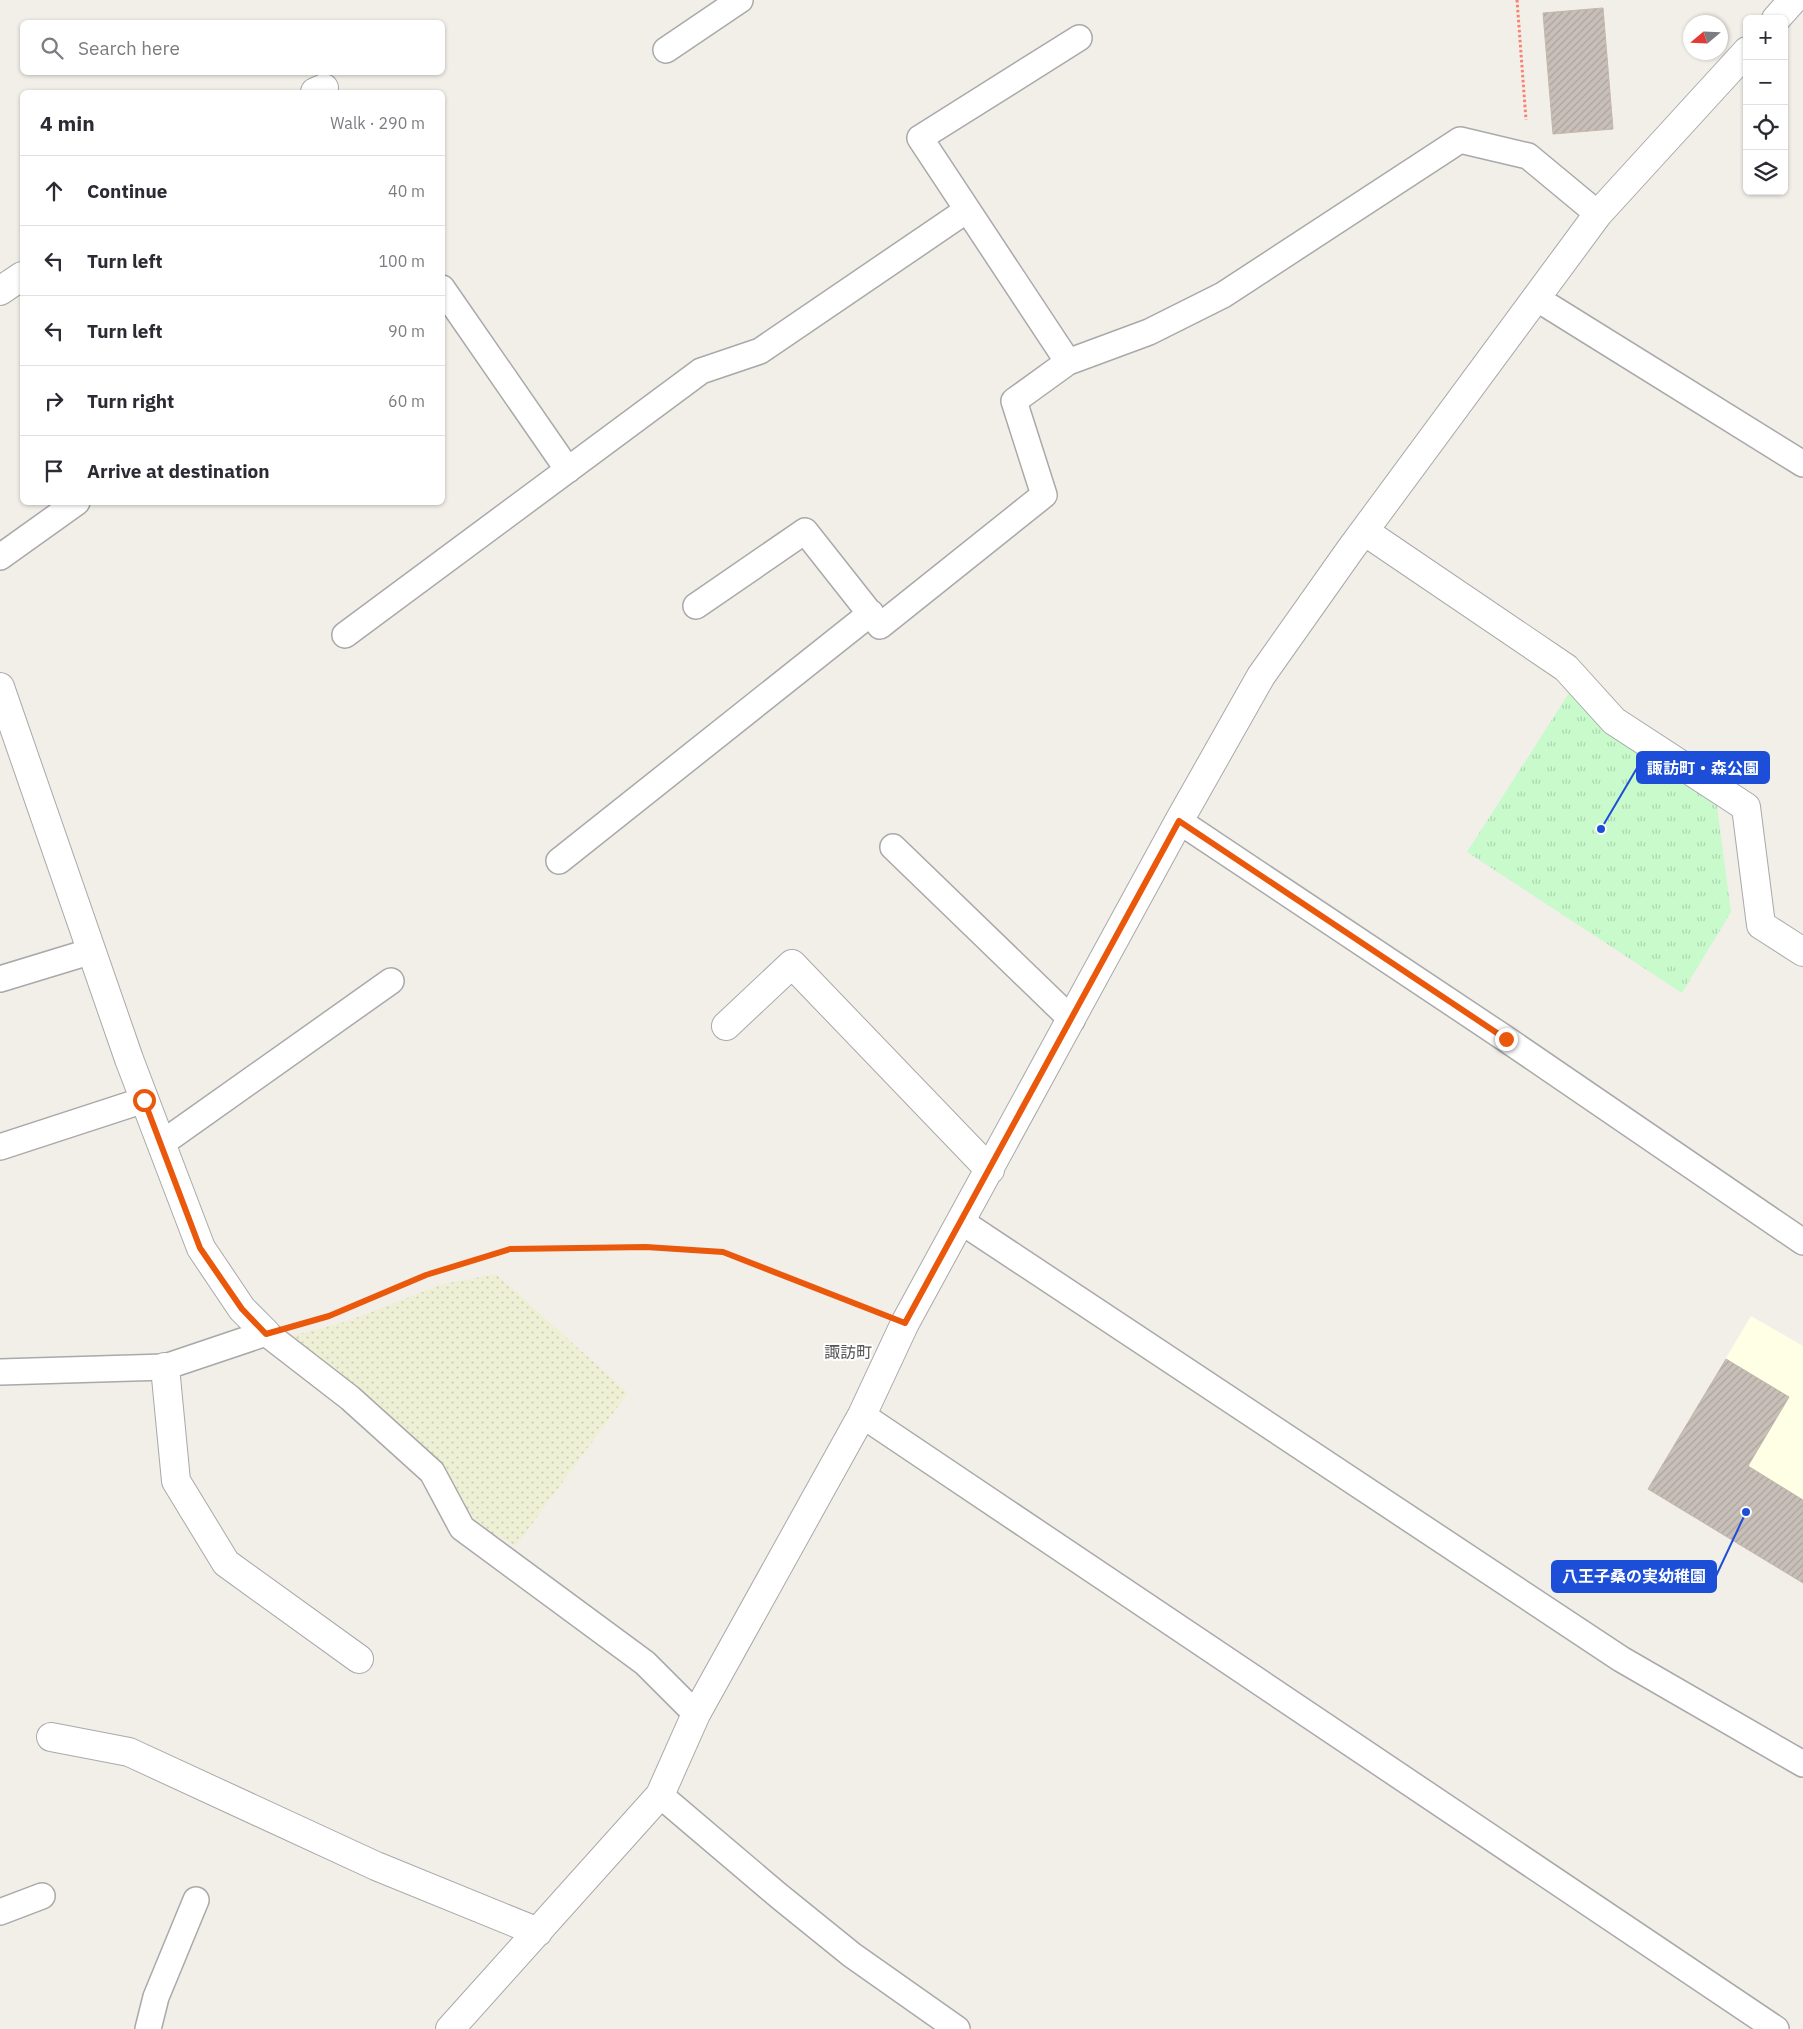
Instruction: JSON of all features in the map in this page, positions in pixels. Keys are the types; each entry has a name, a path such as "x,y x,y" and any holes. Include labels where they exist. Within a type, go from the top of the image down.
{"street":[{"path":"1780,15 1793,0"},
{"path":"450,2029 660,1795 696,1714 862,1415 905,1323 962,1222 1179,821 1261,676 1364,531 1598,214 1743,55"},
{"path":"0,291 20,277"},
{"path":"1364,531 1566,668 1614,721 1746,807 1761,925 1803,952"},
{"path":"0,687 144,1100 200,1248 242,1309 266,1334"},
{"path":"726,1026 792,964 990,1170"},
{"path":"165,1367 176,1480 226,1563 359,1659"},
{"path":"51,1737 129,1752 376,1866 538,1932"}],"lane":[{"path":"666,50 740,0"},
{"path":"1068,362 920,138 1079,38"},
{"path":"696,606 805,531 880,626 1044,495 1014,401 1068,362 1149,332 1223,295 1460,140 1528,156 1598,214"},
{"path":"345,635 701,372 760,351 968,210"},
{"path":"445,292 568,470"},
{"path":"1536,298 1803,464"},
{"path":"0,557 73,505"},
{"path":"559,861 871,613"},
{"path":"1179,821 1498,1034 1803,1242"},
{"path":"893,847 1072,1020"},
{"path":"0,979 92,952"},
{"path":"161,1144 391,980"},
{"path":"0,1147 144,1100"},
{"path":"962,1222 1621,1659 1803,1764"},
{"path":"0,1372 165,1367 266,1334 350,1398 432,1472 462,1528 645,1663 696,1714"},
{"path":"862,1415 1776,2029"},
{"path":"660,1795 852,1955 956,2029"},
{"path":"0,1912 42,1896"},
{"path":"148,2029 156,1997 196,1900"}],"path":[{"path":"1517,0 1528,156"},
{"path":"266,1334 329,1316 426,1275 510,1249 636,1247 723,1252 905,1323"}],"shaded area":[{"path":"496,1274 628,1393 516,1546 479,1526 435,1462 291,1336 348,1321 443,1284"},
{"path":"1751,1316 1803,1346 1803,1583 1648,1489"}],"green space":[{"path":"1569,693 1604,730 1717,806 1731,912 1682,993 1467,852"}],"building":[{"path":"1603,8 1613,129 1553,134 1543,13"},
{"path":"1726,1359 1789,1397 1748,1466 1803,1500 1803,1583 1648,1489"}],"place":[{"name":"諏訪町・森公園","path":"1601,829"},
{"name":"八王子桑の実幼稚園","path":"1746,1512"}],"district":[{"name":"諏訪町","path":"848,1352"}],"route":[{"path":"144,1100 200,1248 242,1309 266,1334 329,1316 426,1275 510,1249 646,1247 723,1252 905,1323 1179,821 1506,1039"}]}
